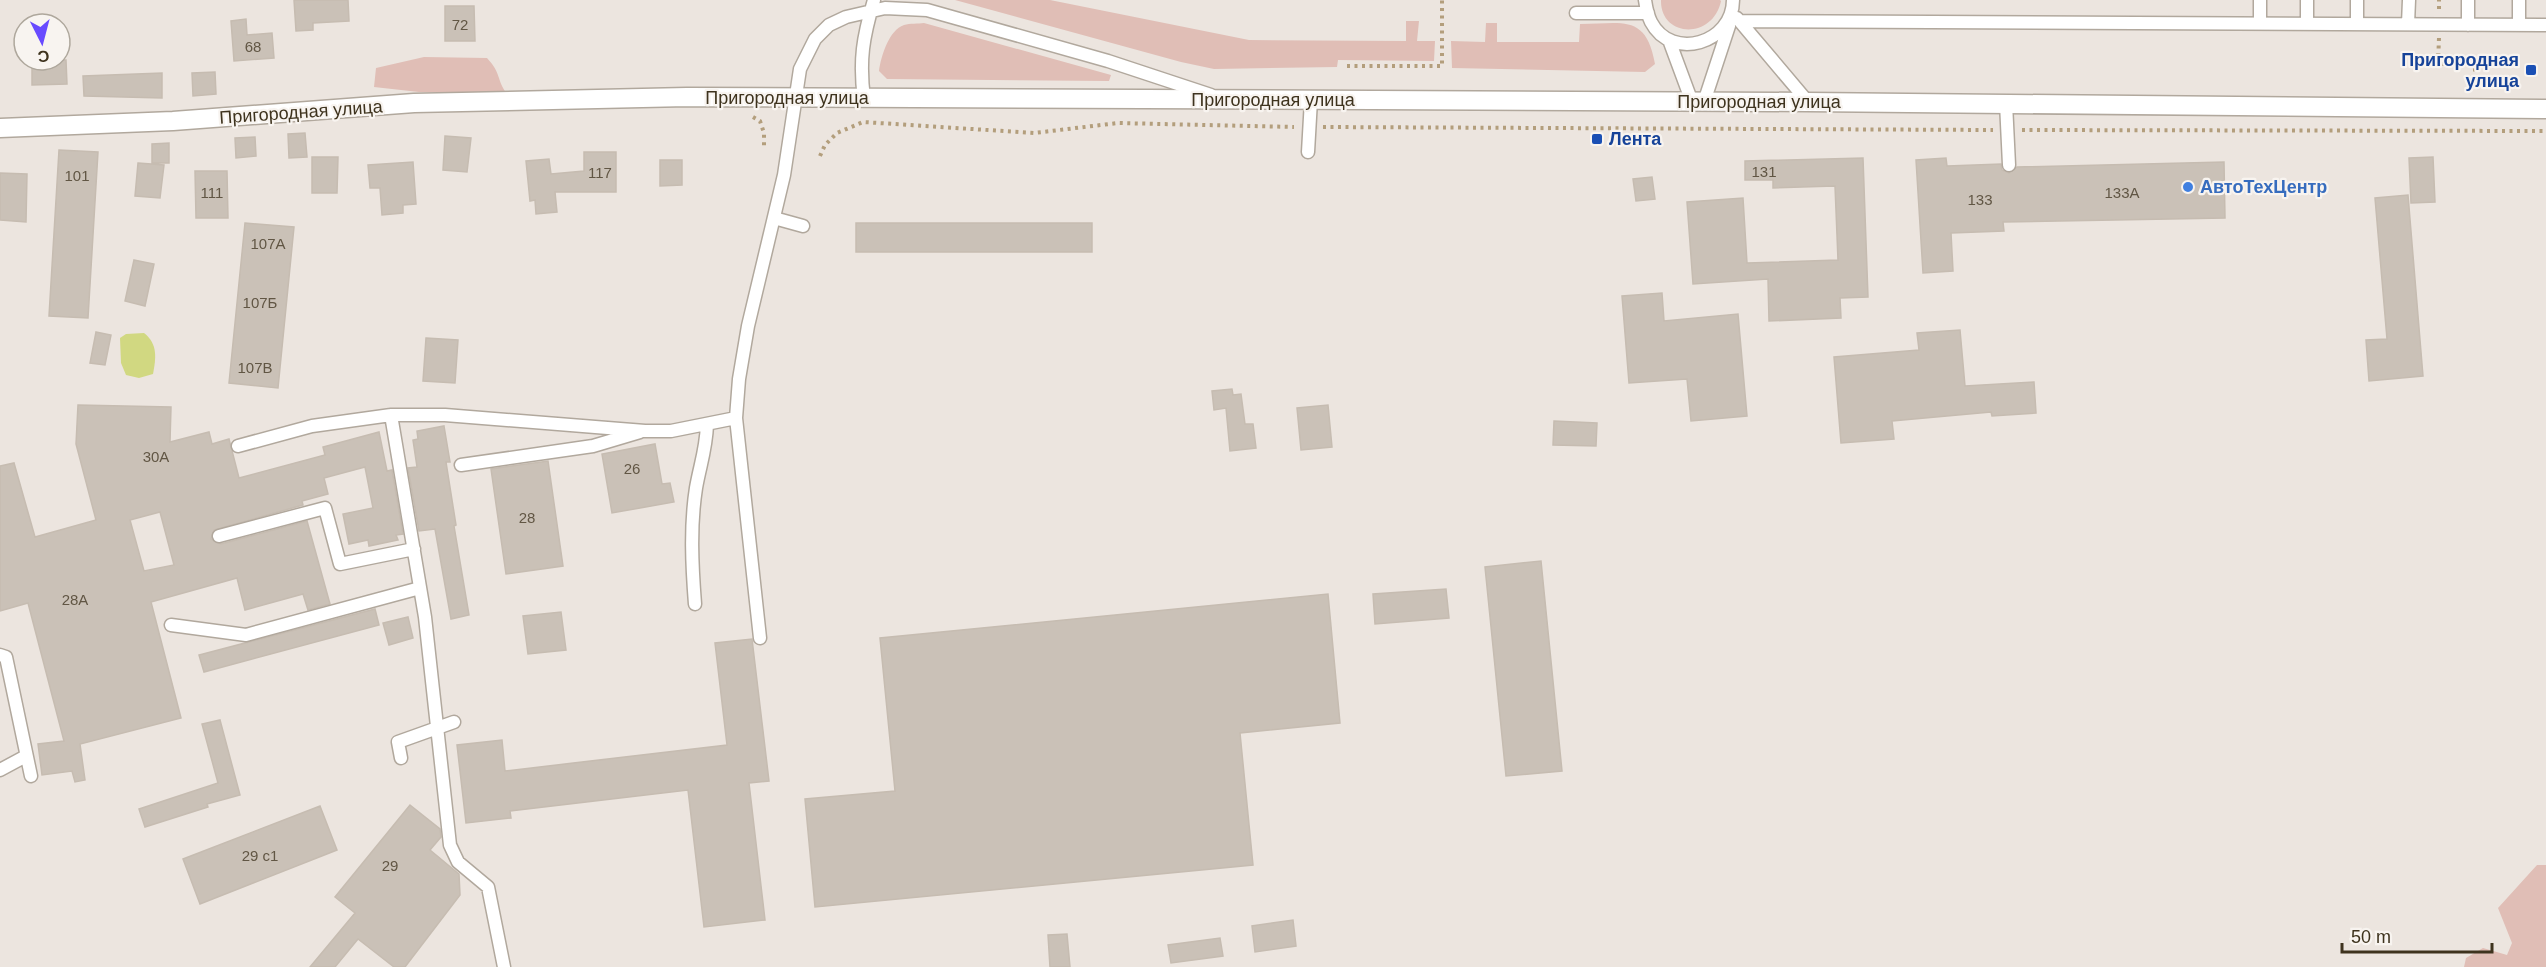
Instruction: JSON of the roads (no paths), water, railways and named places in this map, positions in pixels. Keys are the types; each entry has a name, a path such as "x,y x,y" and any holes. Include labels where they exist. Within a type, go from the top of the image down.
{"street":[{"name":"Пригородная улица","path":"0,128 173,121 414,103 687,97 2006,103 2546,109"}],"lane":[{"path":"1645,0 1651,24 1669,40 1698,102"},
{"path":"1733,0 1736,17 1808,102"},
{"path":"2260,0 2260,24"},
{"path":"2307,0 2307,24"},
{"path":"2357,0 2357,24"},
{"path":"2408,24 2409,0"},
{"path":"2468,0 2468,25"},
{"path":"2519,0 2519,25"},
{"path":"864,99 860,70 862,40 870,4"},
{"path":"760,638 736,418 739,379 748,326 784,175 800,69 815,39 829,25 870,4 927,10 1108,61 1226,100"},
{"path":"1575,13 1648,13"},
{"path":"1669,40 1692,45 1718,36 1736,17 2260,24 2546,25"},
{"path":"1698,102 1736,17"},
{"path":"1308,152 1311,100"},
{"path":"2006,103 2008,165"},
{"path":"774,218 803,226"},
{"path":"238,446 312,426 391,415 445,415 645,431 671,431 736,418"},
{"path":"391,415 420,588 450,845 458,862 488,887 504,967"},
{"path":"694,604 692,554 696,488 706,453 707,425"},
{"path":"461,465 593,446 645,431"},
{"path":"219,536 325,508 340,564 414,549"},
{"path":"171,625 246,635 420,588"},
{"path":"0,655 6,657 31,776"},
{"path":"401,758 398,742 454,722"},
{"path":"0,770 26,756"}],"place":[{"name":"Пригородная улица","path":"2531,70"},
{"name":"Лента","path":"1597,139"},
{"name":"АвтоТехЦентр","path":"2188,187"}]}
